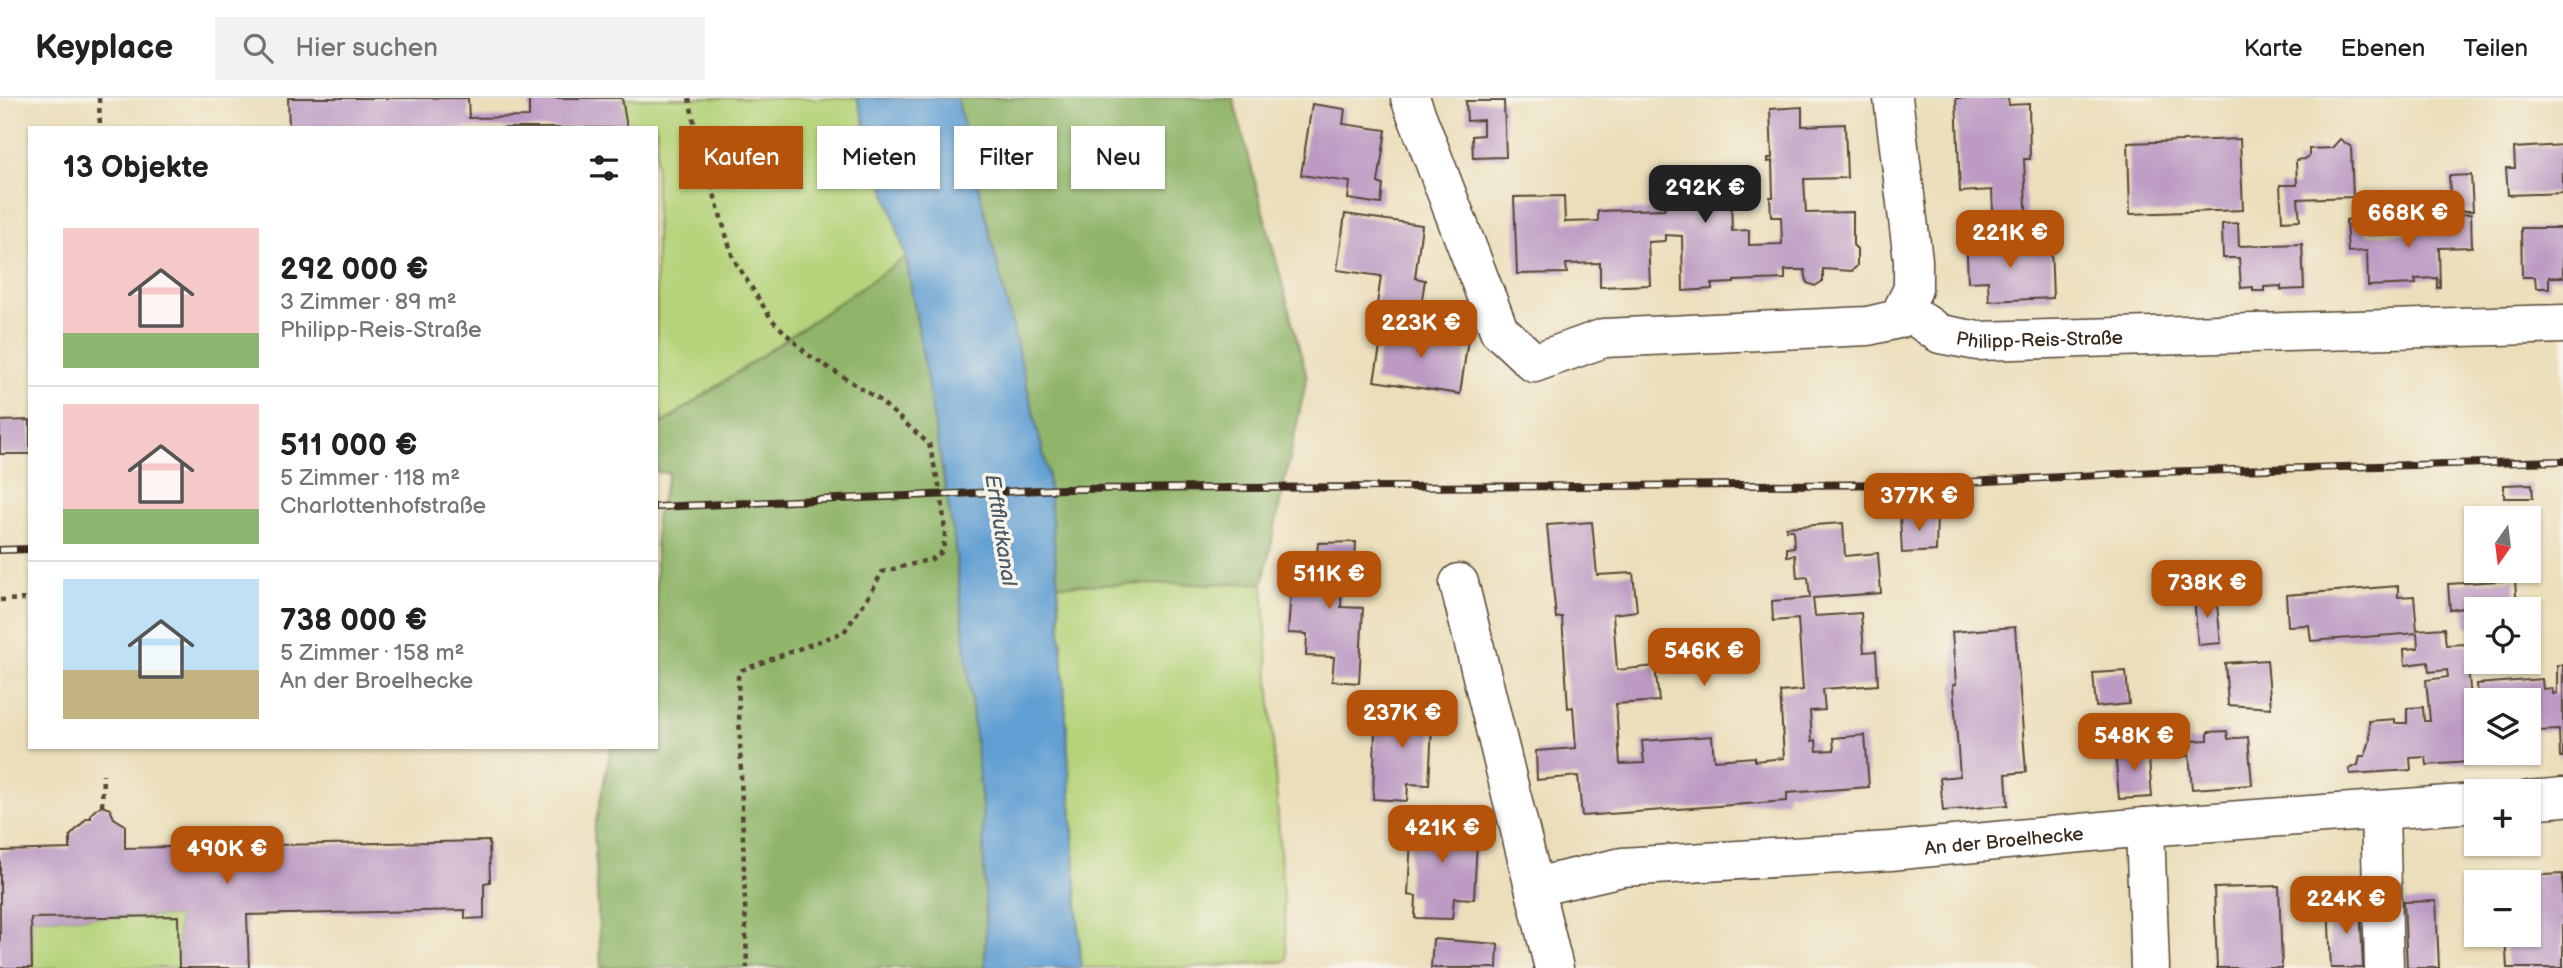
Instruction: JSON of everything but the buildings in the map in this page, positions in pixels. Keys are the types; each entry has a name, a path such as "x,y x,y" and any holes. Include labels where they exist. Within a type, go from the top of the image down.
{"street":[{"path":"1410,98 1499,330 1534,363 1604,338 1868,326 1898,319 1913,289 1913,261 1893,98"},
{"name":"Philipp-Reis-Straße","path":"1904,309 1940,334 1978,341 2563,324"},
{"path":"1459,583 1554,968"},
{"path":"2541,799 2563,797"},
{"name":"An der Broelhecke","path":"1535,887 1622,867 1890,851 2145,828 2464,804"},
{"path":"2380,811 2384,968"},
{"path":"2145,828 2150,968"}],"path":[{"path":"99,98 100,126"},
{"path":"689,98 698,140 733,258 772,320 807,354 878,399 929,444 942,498 946,534 943,551 932,559 882,572 844,632 743,670 738,677 747,968"},
{"path":"0,600 28,599"},
{"path":"102,806 103,775"}],"green space":[{"path":"621,98 857,98 866,126 817,126 817,189 885,189 906,257 661,424 658,401 658,126 624,126"},
{"path":"957,98 1233,98 1307,377 1263,583 1058,585 1047,469 979,189 1057,189 1057,126 964,126"},
{"path":"906,257 954,538 982,803 985,968 601,968 594,831 611,749 658,749 658,510 669,473 658,472 658,399 662,424"},
{"path":"1263,583 1287,961 1181,968 1081,968 1058,585"},
{"path":"178,916 179,968 32,968 31,918"}],"water":[{"name":"Erftflutkanal","path":"857,98 957,98 964,126 954,126 954,189 979,189 1047,469 1058,585 1081,968 985,968 982,803 954,538 906,257 885,189 940,189 940,126 866,126"}],"railway":[{"path":"658,507 1064,489 1932,484 2155,472 2563,461"},
{"path":"0,550 28,549"}]}
